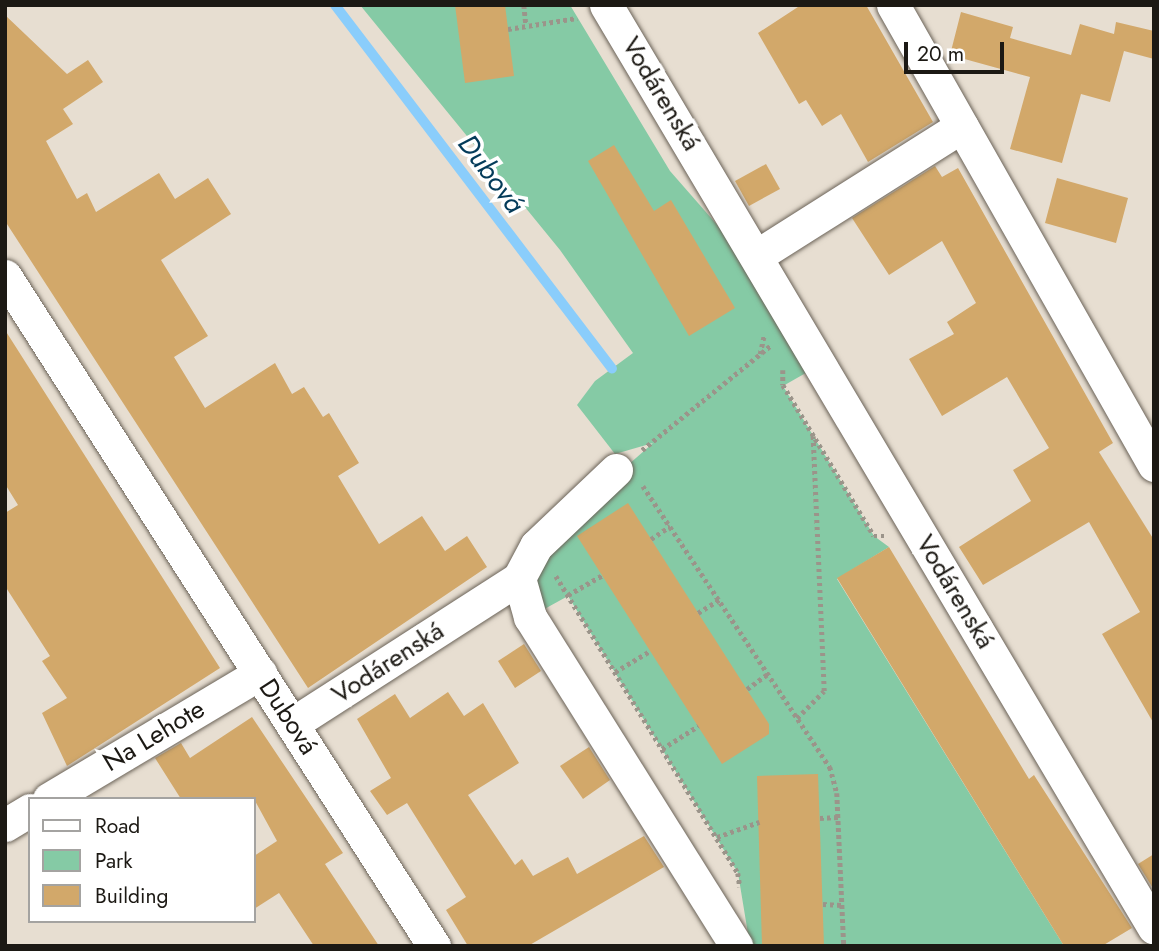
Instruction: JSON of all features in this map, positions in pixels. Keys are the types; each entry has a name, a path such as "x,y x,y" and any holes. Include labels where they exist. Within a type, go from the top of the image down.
{"street":[{"path":"893,5 1154,465"},
{"name":"Vodárenská","path":"592,11 758,255 1154,928"},
{"path":"758,255 962,127"},
{"name":"Dubová","path":"5,276 434,946"},
{"name":"Vodárenská","path":"292,724 519,578 536,546 622,466"},
{"path":"519,578 530,617 735,944"},
{"name":"Na Lehote","path":"52,797 260,673"},
{"path":"5,825 28,811"}],"path":[{"path":"524,5 526,25"},
{"path":"508,29 592,11"},
{"path":"797,324 622,466 670,526 830,767 838,817 844,946"},
{"path":"797,718 824,691 813,435"},
{"path":"651,539 670,526"},
{"path":"536,546 738,873 741,899"},
{"path":"568,595 602,575"},
{"path":"698,613 719,600"},
{"path":"615,672 650,651"},
{"path":"747,689 768,674"},
{"path":"662,748 698,726"},
{"path":"820,818 838,817"},
{"path":"717,838 759,822"},
{"path":"822,904 842,905"}],"green space":[{"path":"360,5 570,5 670,171 719,227 811,370 783,386 874,536 889,547 837,579 1064,946 750,946 738,873 568,596 530,617 536,546 653,443 615,454 577,405 595,381 633,353 560,250"}],"building":[{"path":"455,5 505,5 514,76 465,83"},
{"path":"801,5 866,5 933,122 868,162 841,114 822,126 806,100 799,104 758,33"},
{"path":"961,12 1013,27 1010,38 1071,55 1080,24 1114,34 1116,22 1154,31 1154,59 1124,51 1110,102 1081,94 1062,163 1010,149 1030,77 950,55"},
{"path":"5,15 67,74 88,60 103,82 63,109 73,124 46,141 77,199 87,193 96,212 159,173 175,199 208,178 231,214 161,260 208,336 174,357 205,408 275,363 292,394 304,387 323,417 329,413 359,463 338,476 379,544 422,516 445,551 467,536 487,567 308,688 5,221"},
{"path":"614,145 654,211 671,200 735,308 689,336 588,161"},
{"path":"766,164 780,189 749,206 735,181"},
{"path":"935,166 942,177 958,168 1113,443 1099,452 1154,540 1154,724 1102,634 1140,612 1089,522 983,585 959,547 1031,501 1013,470 1049,448 1007,377 942,416 909,359 954,334 947,322 976,303 942,241 889,275 852,218"},
{"path":"1057,178 1128,198 1116,243 1045,223"},
{"path":"5,330 220,668 67,766 42,713 67,698 42,661 50,656 5,586 5,513 18,505 5,484"},
{"path":"628,503 769,724 769,734 722,764 577,536"},
{"path":"889,547 1029,779 1034,775 1132,928 1102,946 1064,946 837,578"},
{"path":"524,644 541,671 515,688 498,661"},
{"path":"448,692 464,716 483,703 519,763 468,795 515,865 522,859 533,876 568,857 577,874 644,836 664,867 528,946 468,946 446,910 466,897 407,803 387,815 370,791 391,778 357,719 395,694 410,718"},
{"path":"252,717 343,853 325,864 379,946 314,946 279,893 256,908 256,855 277,841 256,803 256,797 180,797 155,758 181,743 190,758"},
{"path":"589,747 610,780 583,799 560,766"},
{"path":"818,774 824,946 762,946 757,776"},
{"path":"1154,854 1154,890 1138,864"}],"waterway":[{"name":"Dubová","path":"335,5 612,369"}]}
